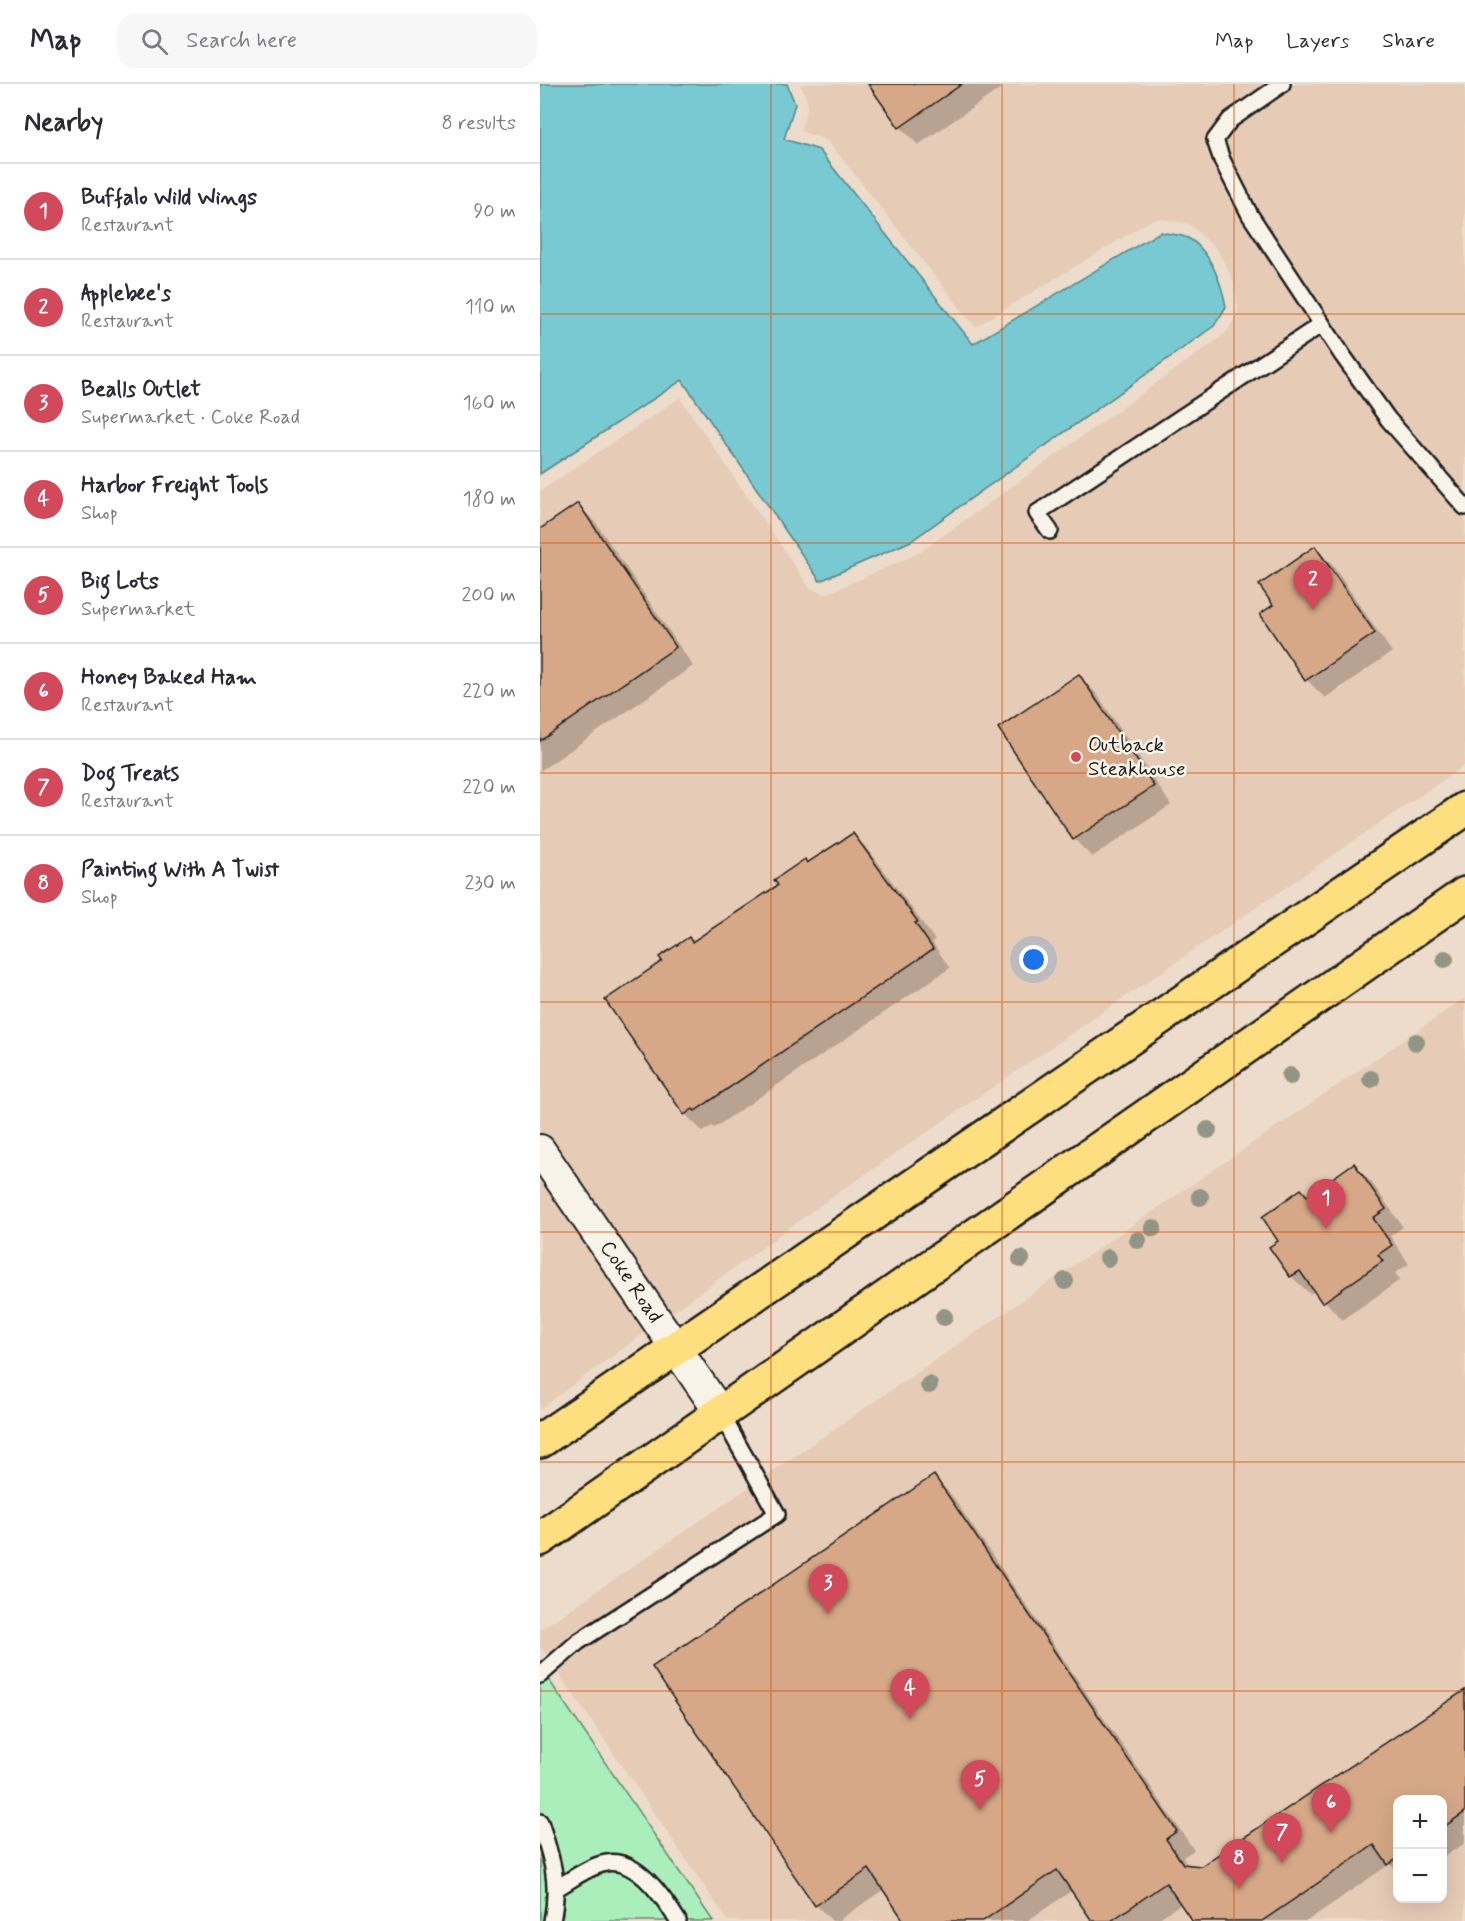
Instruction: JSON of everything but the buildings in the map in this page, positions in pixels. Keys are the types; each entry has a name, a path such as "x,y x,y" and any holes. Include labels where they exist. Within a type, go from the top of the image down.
{"main road":[{"path":"540,1441 1465,810"},
{"path":"540,1539 1465,894"}],"street":[{"name":"Coke Road","path":"540,1150 721,1414"}],"lane":[{"path":"1282,84 1230,120 1215,140 1222,160 1250,215 1388,419 1465,507"},
{"path":"1050,531 1037,513 1322,324"},
{"path":"540,1675 578,1642 777,1514 721,1414"},
{"path":"540,1822 554,1866 557,1888 552,1921"},
{"path":"557,1888 603,1863 619,1865 641,1874 653,1884 678,1921"}],"shaded area":[{"path":"800,84 1465,84 1465,765 829,1199 540,1409 540,491 680,398 810,588 826,594 919,553 1225,334 1237,315 1238,306 1233,279 1217,250 1189,224 1161,219 1152,220 975,327 828,141 800,131 807,109 807,99"},
{"path":"1465,998 1465,1921 728,1921 540,1646 540,1630"}],"green space":[{"path":"540,1667 713,1921 540,1921"}],"water":[{"path":"540,84 787,84 795,104 784,139 819,150 973,344 1160,232 1185,237 1196,243 1214,268 1226,307 1214,326 911,541 820,581 682,380 540,474"}],"place":[{"name":"Applebee's","path":"1313,610"},
{"name":"Outback Steakhouse","path":"1076,757"},
{"name":"Buffalo Wild Wings","path":"1326,1229"},
{"name":"Bealls Outlet","path":"828,1614"},
{"name":"Harbor Freight Tools","path":"910,1719"},
{"name":"Big Lots","path":"980,1810"},
{"name":"Honey Baked Ham","path":"1331,1833"},
{"name":"Dog Treats","path":"1282,1863"},
{"name":"Painting With A Twist","path":"1239,1889"}]}
